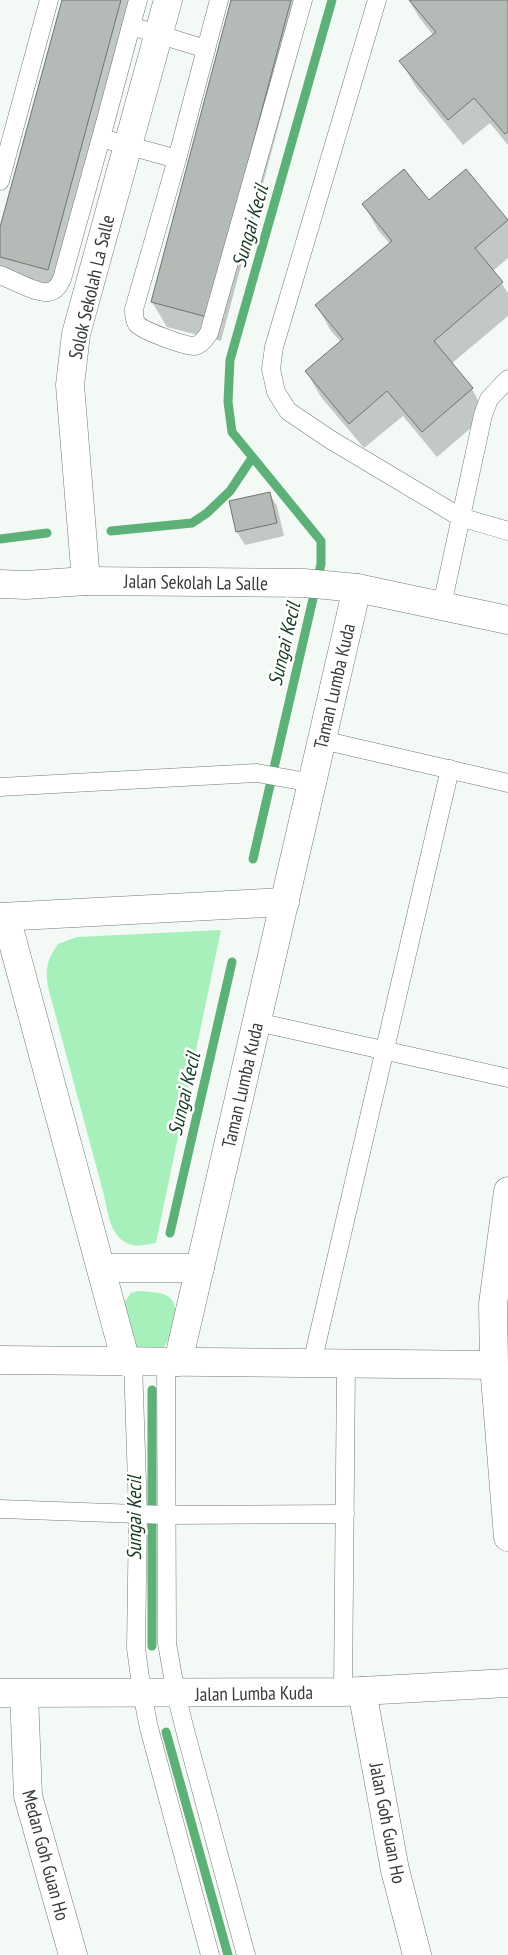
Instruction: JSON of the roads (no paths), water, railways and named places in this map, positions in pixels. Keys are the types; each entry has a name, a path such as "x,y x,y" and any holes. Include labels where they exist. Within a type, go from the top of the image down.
{"street":[{"name":"Solok Sekolah La Salle","path":"86,581 70,385 76,334 114,142 159,35 168,0"},
{"name":"Jalan Sekolah La Salle","path":"0,584 26,585 86,581 304,583 357,588 508,620"},
{"name":"Taman Lumba Kuda","path":"172,1362 200,1268 285,902 301,781 322,740 357,588"},
{"path":"130,1362 101,1268 3,917 285,902"},
{"path":"508,1192 501,1304 494,1365 508,1537"},
{"path":"101,1268 200,1268"},
{"path":"0,1360 494,1365"},
{"name":"Jalan Lumba Kuda","path":"12,1694 353,1692 508,1684"},
{"name":"Jalan Goh Guan Ho","path":"353,1692 417,1955"},
{"name":"Medan Goh Guan Ho","path":"12,1694 28,1796 73,1955"}],"lane":[{"path":"0,181 50,0"},
{"path":"0,275 38,291 48,292 57,288 62,279 114,142 131,26 138,0"},
{"path":"219,0 177,159 134,309 134,318 138,325 144,329 186,345 196,346 204,341 209,334 304,0"},
{"path":"377,0 274,347 271,369 276,392 288,411 331,440 460,517 508,531"},
{"path":"131,26 206,49"},
{"path":"114,142 177,159"},
{"path":"442,605 483,415 489,399 508,379"},
{"path":"322,740 508,783"},
{"path":"312,1363 450,770"},
{"path":"0,787 257,773 301,781"},
{"path":"257,1022 508,1078"},
{"path":"130,1362 138,1513 136,1648 142,1693 149,1728 210,1955"},
{"path":"172,1362 166,1515 168,1643 176,1694 246,1955"},
{"path":"346,1364 345,1514 353,1692"},
{"path":"0,1509 166,1515 345,1514"}],"waterway":[{"name":"Sungai Kecil","path":"253,859 321,564 321,541 232,432 228,402 230,360 332,0"},
{"name":"Sungai Kecil","path":"111,531 192,523 207,513 230,491 252,458"},
{"name":"Sungai Kecil","path":"0,539 47,533"},
{"name":"Sungai Kecil","path":"170,1233 232,962"},
{"name":"Sungai Kecil","path":"152,1390 152,1646"},
{"name":"Sungai Kecil","path":"166,1732 228,1955"}]}
